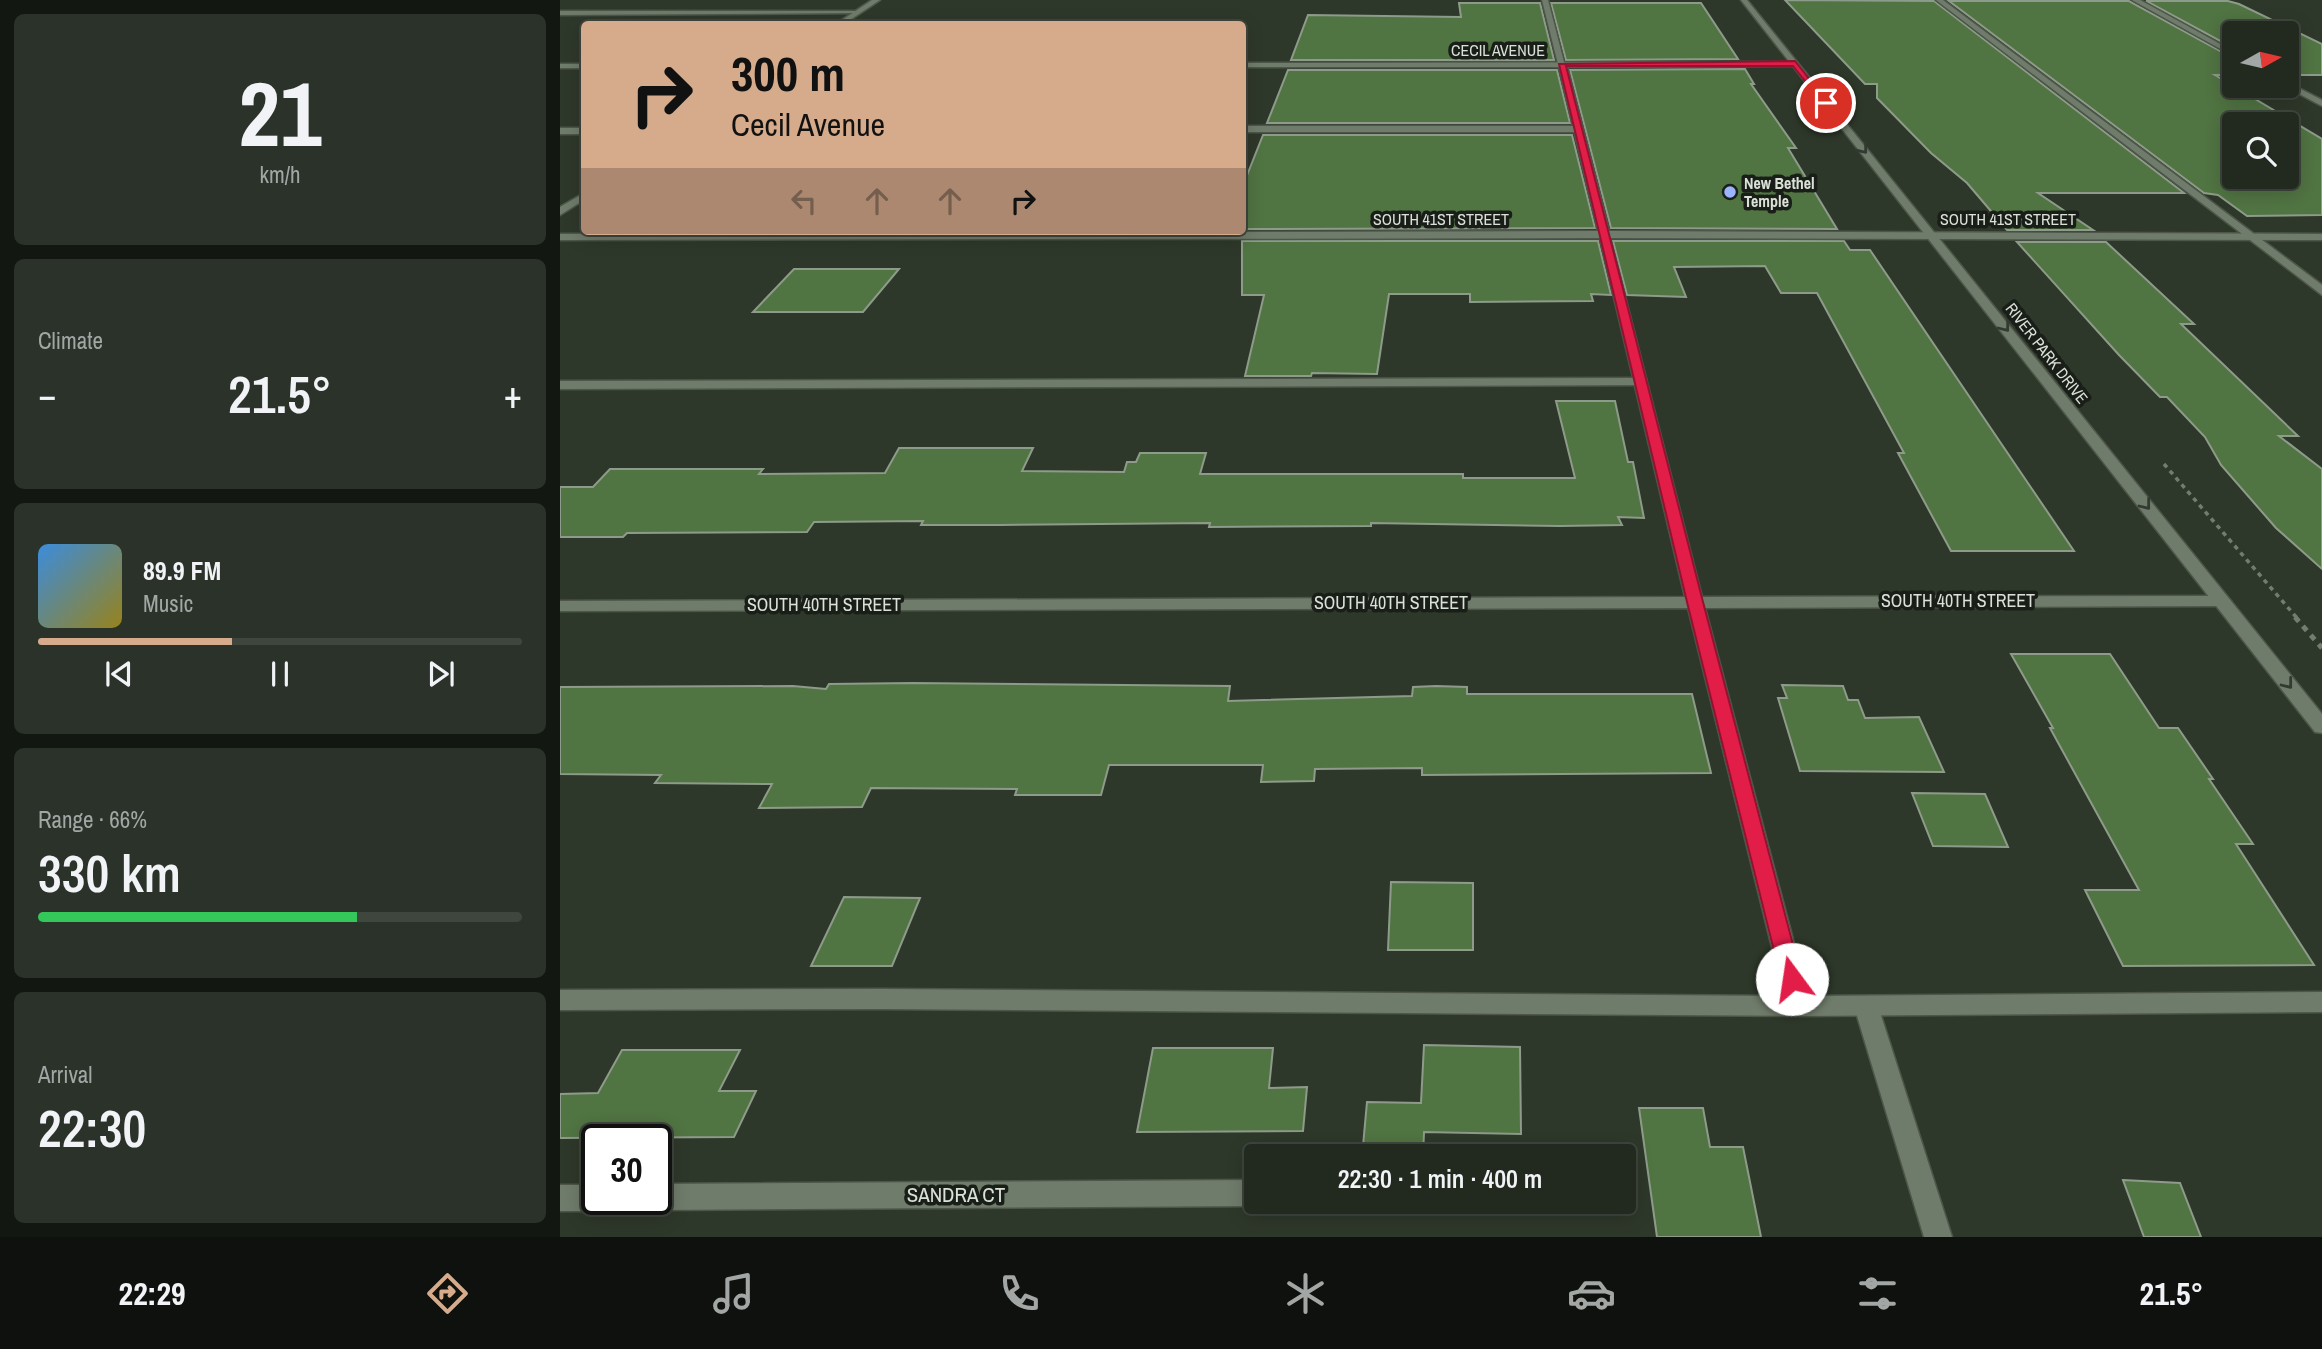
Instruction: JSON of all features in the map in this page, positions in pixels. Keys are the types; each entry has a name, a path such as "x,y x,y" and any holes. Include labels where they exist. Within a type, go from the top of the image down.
{"street":[{"path":"845,21 877,0"},
{"path":"1545,0 1798,1006"},
{"name":"RIVER PARK DRIVE","path":"1744,0 2322,727"},
{"path":"1939,0 2322,291"},
{"path":"2135,0 2222,48"},
{"path":"560,13 857,13"},
{"name":"CECIL AVENUE","path":"1246,65 1795,64"},
{"path":"560,66 581,66"},
{"path":"2300,90 2322,103"},
{"path":"1246,129 1578,129"},
{"path":"560,131 581,131"},
{"path":"560,212 581,198"},
{"name":"SOUTH 41ST STREET","path":"560,237 1930,234 2322,237"},
{"path":"560,385 1640,382"},
{"name":"SOUTH 40TH STREET","path":"560,606 2222,601"},
{"path":"560,1000 881,999 1798,1006 2322,1002"},
{"path":"1866,1006 1938,1237"},
{"name":"SANDRA CT","path":"672,1197 1244,1192"},
{"path":"560,1198 581,1198"}],"building":[{"path":"1785,0 1934,1 2184,193 2038,193 2093,230 2007,230 1967,183 1931,153 1877,98 1877,84 1865,84"},
{"path":"1949,1 2129,1 2222,52 2222,75 2215,75 2222,79 2222,98 2253,98 2277,112 2222,112 2222,189 2299,189 2299,125 2322,139 2322,215 2247,216 2218,195 2204,193"},
{"path":"2146,1 2228,1 2274,21 2222,21 2222,42"},
{"path":"1459,3 1540,3 1554,60 1291,60 1308,15 1461,17"},
{"path":"1551,3 1701,3 1738,59 1566,60"},
{"path":"2300,33 2322,44 2322,75 2300,75"},
{"path":"1745,69 1754,84 1751,84 1796,148 1788,148 1837,229 1611,228 1570,70"},
{"path":"1288,70 1557,70 1570,123 1267,123"},
{"path":"1263,135 1572,135 1595,228 1246,229 1246,178"},
{"path":"1242,241 1598,241 1611,295 1591,294 1593,301 1470,302 1470,294 1389,294 1377,374 1245,376 1264,295 1242,295"},
{"path":"1613,241 1844,241 1850,250 1870,250 2074,551 1951,551 1898,453 1904,453 1817,293 1781,293 1765,266 1674,267 1686,297 1627,295"},
{"path":"2017,242 2106,242 2194,324 2181,324 2298,436 2279,436 2322,469 2322,569 2276,528 2221,465 2205,437 2167,397 2160,397 2119,355"},
{"path":"794,269 899,269 863,312 753,312"},
{"path":"1556,401 1615,401 1628,462 1633,462 1644,518 1618,517 1622,525 1560,526 1371,523 1371,526 1209,527 1210,523 921,525 923,521 814,522 807,532 627,533 623,537 560,537 560,487 593,487 610,469 763,469 759,474 885,473 899,448 1033,448 1022,471 1124,472 1127,462 1136,462 1140,453 1206,453 1200,474 1463,474 1463,478 1575,478"},
{"path":"2011,654 2110,654 2159,728 2178,728 2213,779 2209,779 2253,844 2236,844 2314,965 2123,966 2085,890 2139,890"},
{"path":"829,684 1230,686 1228,701 1412,696 1413,687 1436,686 1467,687 1467,694 1692,694 1711,773 1422,775 1422,768 1315,769 1314,781 1261,782 1263,765 1109,765 1101,795 1015,795 1017,789 871,788 862,807 759,808 772,784 655,783 661,775 560,774 560,687 793,686 826,689"},
{"path":"1782,685 1843,686 1848,700 1858,700 1865,718 1919,717 1944,772 1800,771 1778,698 1787,698"},
{"path":"1912,793 1985,794 2008,847 1933,846"},
{"path":"1391,882 1473,883 1473,950 1388,950"},
{"path":"844,897 920,898 892,966 811,966"},
{"path":"1424,1045 1520,1047 1521,1134 1424,1132 1424,1144 1363,1144 1367,1102 1421,1103"},
{"path":"1153,1048 1273,1048 1269,1088 1307,1087 1303,1131 1137,1132"},
{"path":"622,1050 740,1050 719,1091 756,1091 734,1137 672,1137 672,1124 581,1124 581,1138 560,1138 560,1094 598,1093"},
{"path":"1639,1108 1703,1108 1710,1147 1743,1147 1761,1237 1657,1237"},
{"path":"2123,1180 2180,1183 2201,1237 2144,1237"}],"place":[{"name":"New Bethel Temple","path":"1730,192"}],"route":[{"path":"1792,979 1695,602 1562,64 1795,64 1826,103"}]}
